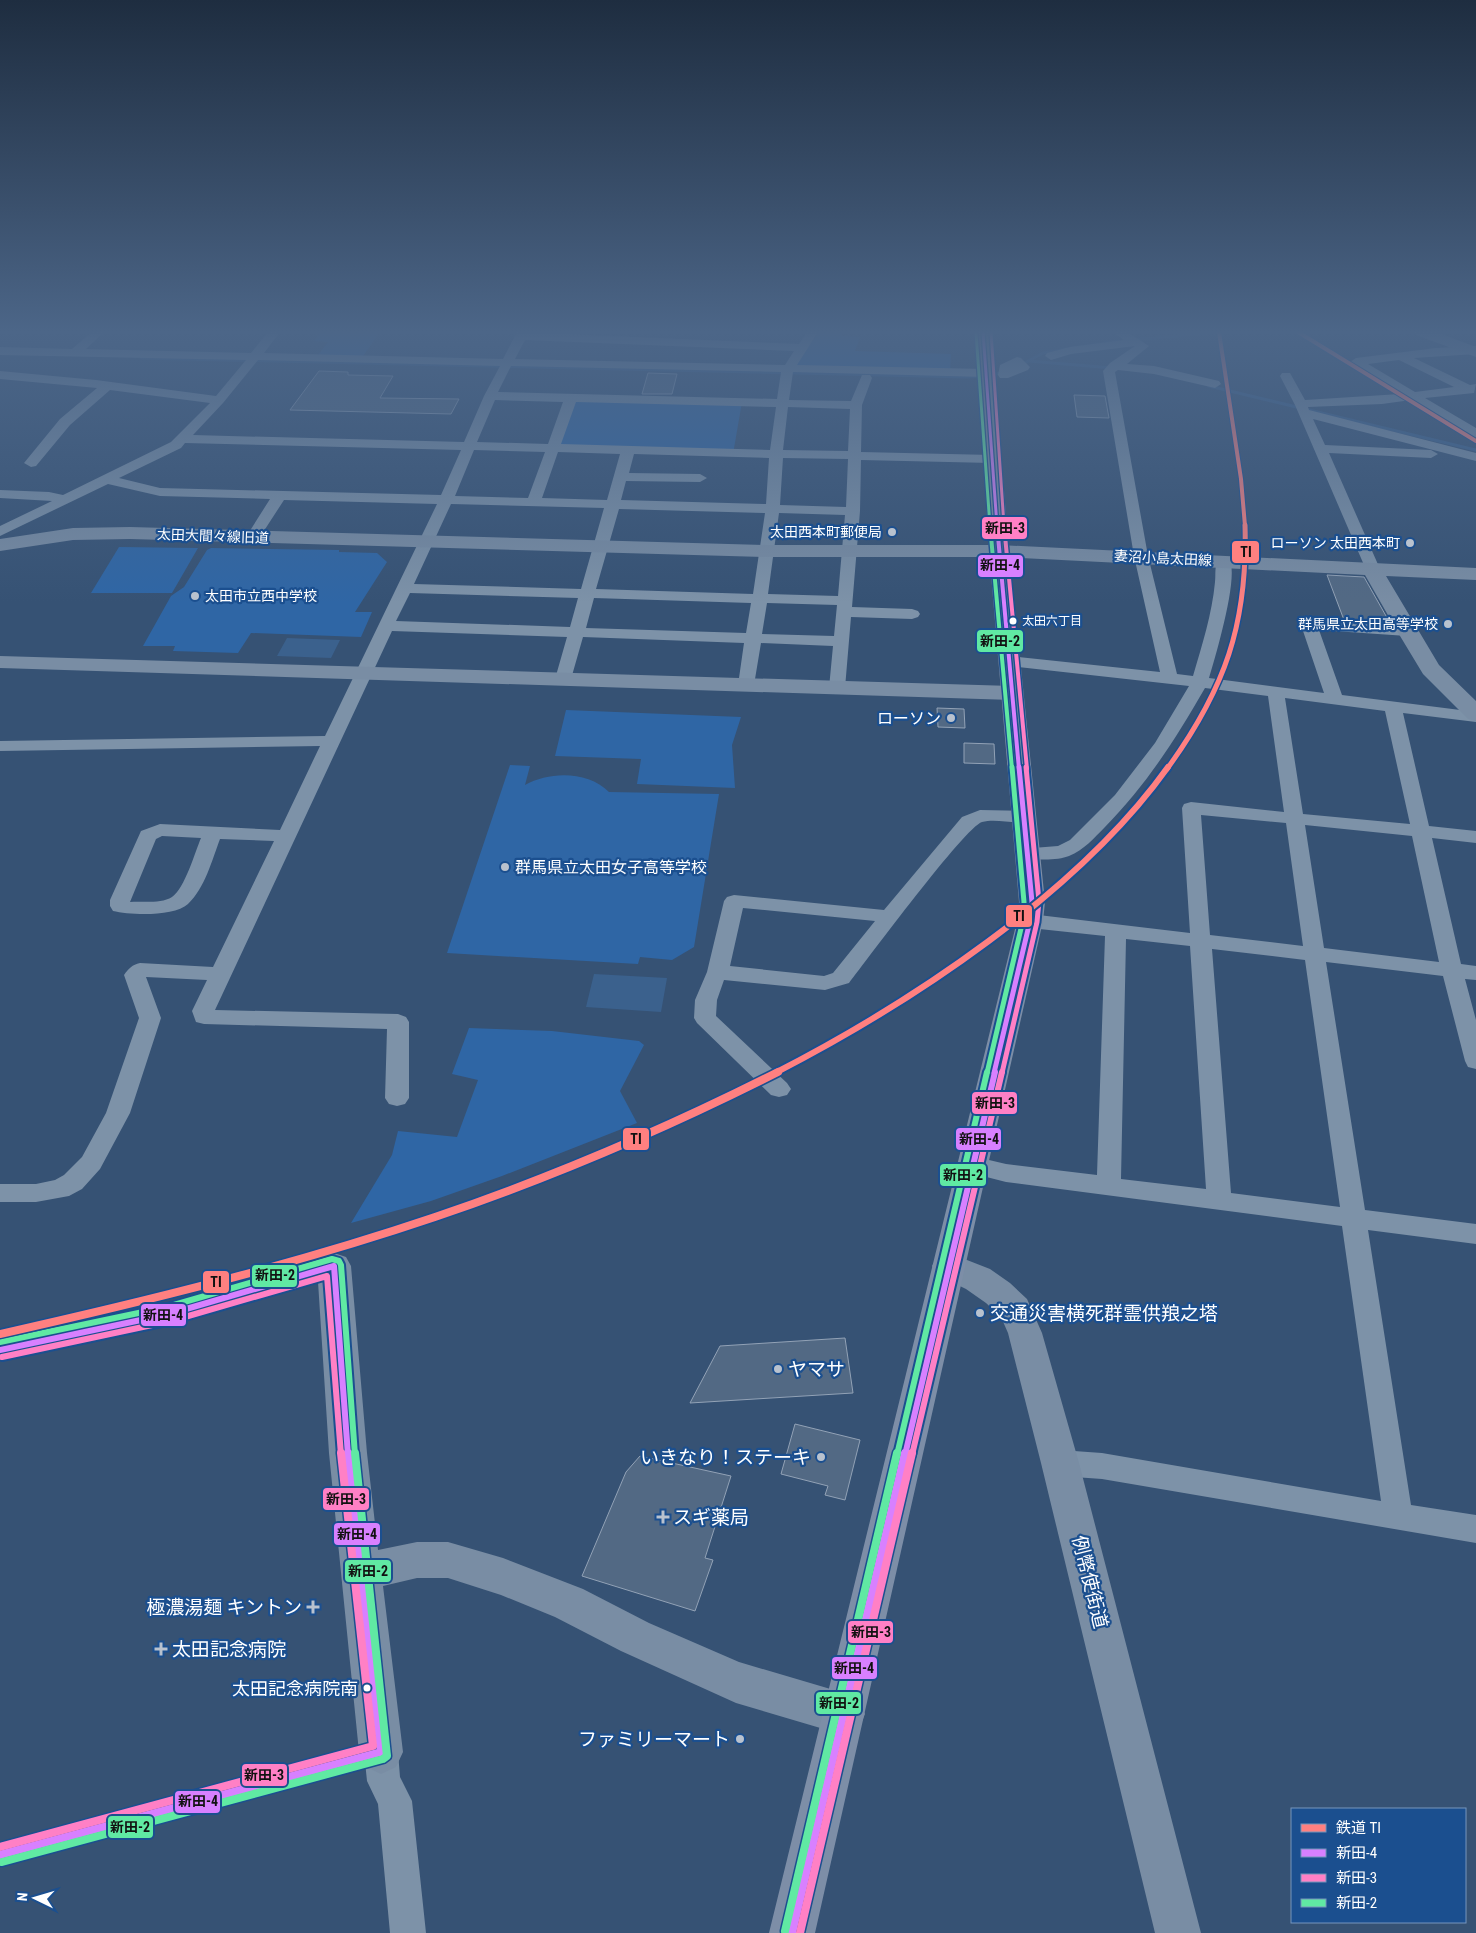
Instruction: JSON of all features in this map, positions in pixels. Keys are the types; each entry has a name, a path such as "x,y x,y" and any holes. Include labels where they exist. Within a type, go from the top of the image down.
{"main road":[{"path":"792,1933 1030,921 1032,902 999,551 989,422"}],"street":[{"path":"31,463 65,422"},
{"path":"0,532 176,445 197,422"},
{"path":"397,1098 398,1022 204,1017 203,1010 365,673 446,500 480,422"},
{"path":"534,502 562,422"},
{"path":"746,685 773,508 780,422"},
{"path":"837,688 854,512 856,422"},
{"path":"1120,422 1141,556 1170,679"},
{"path":"1308,422 1372,569 1407,631 1431,669 1476,716"},
{"path":"1350,422 1472,456"},
{"path":"1457,422 1476,434"},
{"path":"181,439 992,459"},
{"path":"1319,449 1472,456"},
{"path":"563,679 628,451"},
{"path":"620,476 700,478"},
{"path":"105,479 160,492 773,508 854,512"},
{"path":"0,494 49,496 65,500"},
{"path":"253,537 280,495"},
{"name":"太田大間々線旧道","path":"0,545 54,536 88,533 767,551"},
{"name":"妻沼小島太田線","path":"767,551 999,551 1141,556 1224,562 1476,574"},
{"path":"1027,853 1062,852 1077,844 1122,799 1163,745 1199,683 1215,628 1223,583 1224,562"},
{"path":"404,588 759,599 912,614"},
{"path":"1335,700 1309,625 1407,631"},
{"path":"386,626 841,641"},
{"path":"1009,661 1170,679 1393,708 1476,716"},
{"path":"0,662 1012,693"},
{"path":"1276,693 1398,1517"},
{"path":"1393,708 1452,971 1476,1061"},
{"path":"0,746 154,744 251,739 332,741"},
{"path":"1219,1200 1191,808 1476,837"},
{"path":"718,972 832,982 841,978 938,856 969,821 980,816 1024,817"},
{"path":"213,833 192,885 180,901 162,907 128,908 120,906 120,900 148,835 160,830 286,836"},
{"path":"779,1089 705,1018 705,1004 711,983 718,972 734,901 877,915 889,918"},
{"path":"1030,921 1314,956 1476,973"},
{"path":"1109,1186 1116,931"},
{"path":"0,1193 36,1193 60,1189 73,1182 90,1163 118,1113 148,1028 149,1012 135,981 135,975 140,970 220,974"},
{"path":"972,1165 1006,1173 1476,1234"},
{"path":"0,1350 168,1314 334,1266 348,1453 384,1781 395,1801 408,1933"},
{"name":"例幣使街道","path":"949,1266 978,1280 998,1293 1014,1309 1025,1333 1060,1463 1178,1933"},
{"path":"1060,1463 1102,1466 1398,1517 1476,1528"},
{"path":"362,1572 417,1560 448,1560 503,1577 569,1603 635,1637 736,1682 844,1714"}],"shaded area":[{"path":"562,422 739,422 733,454 553,449"},
{"path":"119,547 198,548 172,593 91,593"},
{"path":"211,548 339,550 339,552 377,553 387,562 355,612 372,612 361,637 251,633 238,653 173,651 175,646 143,646 171,596 184,587 207,550"},
{"path":"287,638 340,640 331,658 277,656"},
{"path":"566,710 741,717 732,745 735,788 637,784 641,759 555,756"},
{"path":"510,765 530,766 525,785 546,777 568,775 591,780 609,792 719,794 694,947 672,960 640,957 638,964 447,953"},
{"path":"594,974 667,978 661,1012 586,1007"},
{"path":"469,1028 552,1031 639,1041 644,1045 620,1091 637,1123 502,1176 431,1201 351,1223 392,1155 398,1131 457,1137 478,1080 452,1074"}],"building":[{"path":"1327,575 1364,577 1390,623 1344,620"},
{"name":"ローソン","path":"937,708 964,709 965,728 938,727"},
{"path":"964,743 994,744 995,764 964,763"},
{"name":"ヤマサ","path":"845,1338 853,1393 690,1403 720,1346"},
{"name":"いきなり！ステーキ","path":"795,1424 860,1440 845,1500 825,1495 828,1486 781,1474"},
{"name":"スギ薬局","path":"640,1456 731,1476 705,1558 713,1560 695,1611 582,1576 626,1472"}],"waterway":[{"path":"1360,422 1476,450"}],"rail line":[{"name":"TI","path":"0,1334 176,1293 350,1245 436,1217 605,1153 734,1094 825,1046 913,993 997,934 1069,874 1132,813 1186,743 1208,706 1225,666 1238,625 1244,590 1245,516 1233,422"},
{"name":"TI","path":"1445,422 1476,441"}],"transit line":[{"name":"新田-2","path":"785,1931 1023,920 1024,902 992,552 983,422"},
{"name":"新田-4","path":"792,1933 1030,921 1032,902 999,551 990,422"},
{"name":"新田-3","path":"800,1933 1037,922 1039,901 1006,550 997,422"},
{"name":"新田-2","path":"0,1342 167,1307 332,1259 339,1261 341,1265 355,1452 388,1752 387,1756 383,1759 2,1862"},
{"name":"新田-4","path":"0,1350 169,1314 334,1266 348,1453 381,1752 0,1855"},
{"name":"新田-3","path":"0,1847 373,1746 341,1454 327,1276 171,1321 2,1357"}],"place":[{"name":"太田西本町郵便局","path":"892,532"},
{"name":"ローソン 太田西本町","path":"1410,543"},
{"name":"太田市立西中学校","path":"195,596"},
{"name":"太田六丁目","path":"1013,621"},
{"name":"群馬県立太田高等学校","path":"1448,624"},
{"name":"ローソン","path":"951,718"},
{"name":"群馬県立太田女子高等学校","path":"505,867"},
{"name":"交通災害横死群霊供羪之塔","path":"980,1313"},
{"name":"ヤマサ","path":"778,1369"},
{"name":"いきなり！ステーキ","path":"821,1457"},
{"name":"スギ薬局","path":"663,1517"},
{"name":"極濃湯麺 キントン","path":"313,1607"},
{"name":"太田記念病院","path":"161,1649"},
{"name":"太田記念病院南","path":"367,1688"},
{"name":"ファミリーマート","path":"740,1739"}]}
